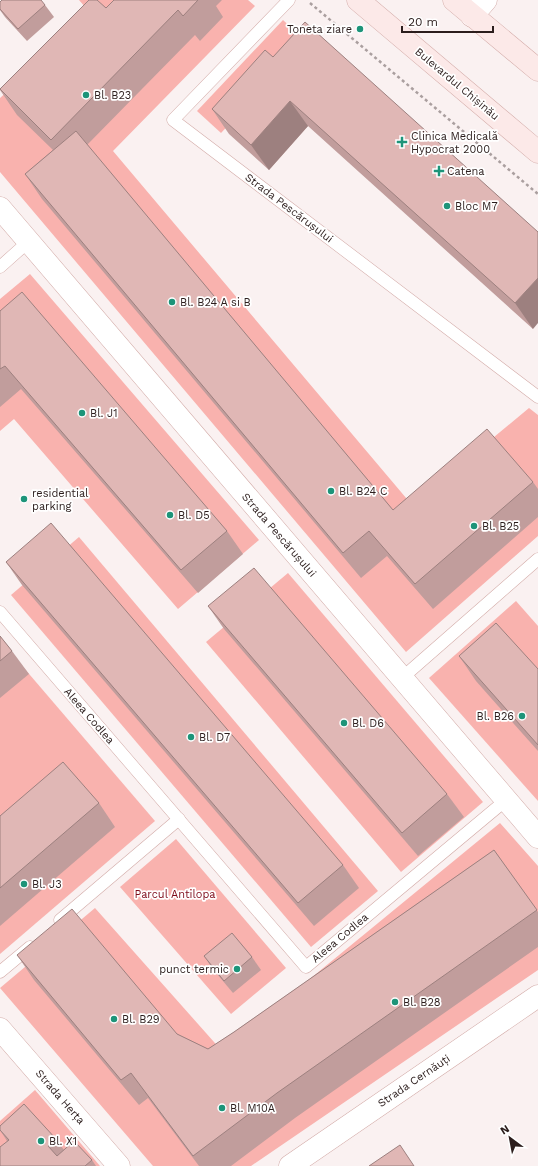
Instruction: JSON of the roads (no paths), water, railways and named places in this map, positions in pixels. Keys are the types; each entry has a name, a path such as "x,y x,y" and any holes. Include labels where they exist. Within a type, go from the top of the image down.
{"main road":[{"name":"Bulevardul Chișinău","path":"358,0 538,152"},
{"path":"454,0 479,8 538,70"}],"street":[{"name":"Strada Pescărușului","path":"0,208 538,837"},
{"name":"Strada Cernăuți","path":"290,1166 538,996"},
{"name":"Strada Herța","path":"0,1029 119,1166"}],"lane":[{"name":"Strada Pescărușului","path":"289,0 173,120 538,397"},
{"path":"0,267 28,242"},
{"path":"402,678 538,559"},
{"name":"Aleea Codlea","path":"0,612 306,967 506,800"},
{"path":"52,927 179,820"},
{"path":"0,972 41,937"}],"place":[{"name":"Toneta ziare","path":"360,29"},
{"name":"Bl. B23","path":"86,95"},
{"name":"Clinica Medicală Hypocrat 2000","path":"402,142"},
{"name":"Catena","path":"439,171"},
{"name":"Bloc M7","path":"447,206"},
{"name":"Bl. B24 A si B","path":"172,302"},
{"name":"Bl. J1","path":"82,413"},
{"name":"Bl. B24 C","path":"331,491"},
{"name":"residential parking","path":"24,499"},
{"name":"Bl. D5","path":"170,515"},
{"name":"Bl. B25","path":"474,526"},
{"name":"Bl. B26","path":"522,716"},
{"name":"Bl. D6","path":"344,723"},
{"name":"Bl. D7","path":"191,737"},
{"name":"Bl. J3","path":"24,884"},
{"name":"punct termic","path":"237,969"},
{"name":"Bl. B28","path":"395,1002"},
{"name":"Bl. B29","path":"114,1019"},
{"name":"Bl. M10A","path":"222,1108"},
{"name":"Bl. X1","path":"41,1141"}],"park label":[{"name":"Parcul Antilopa","path":"175,894"}]}
